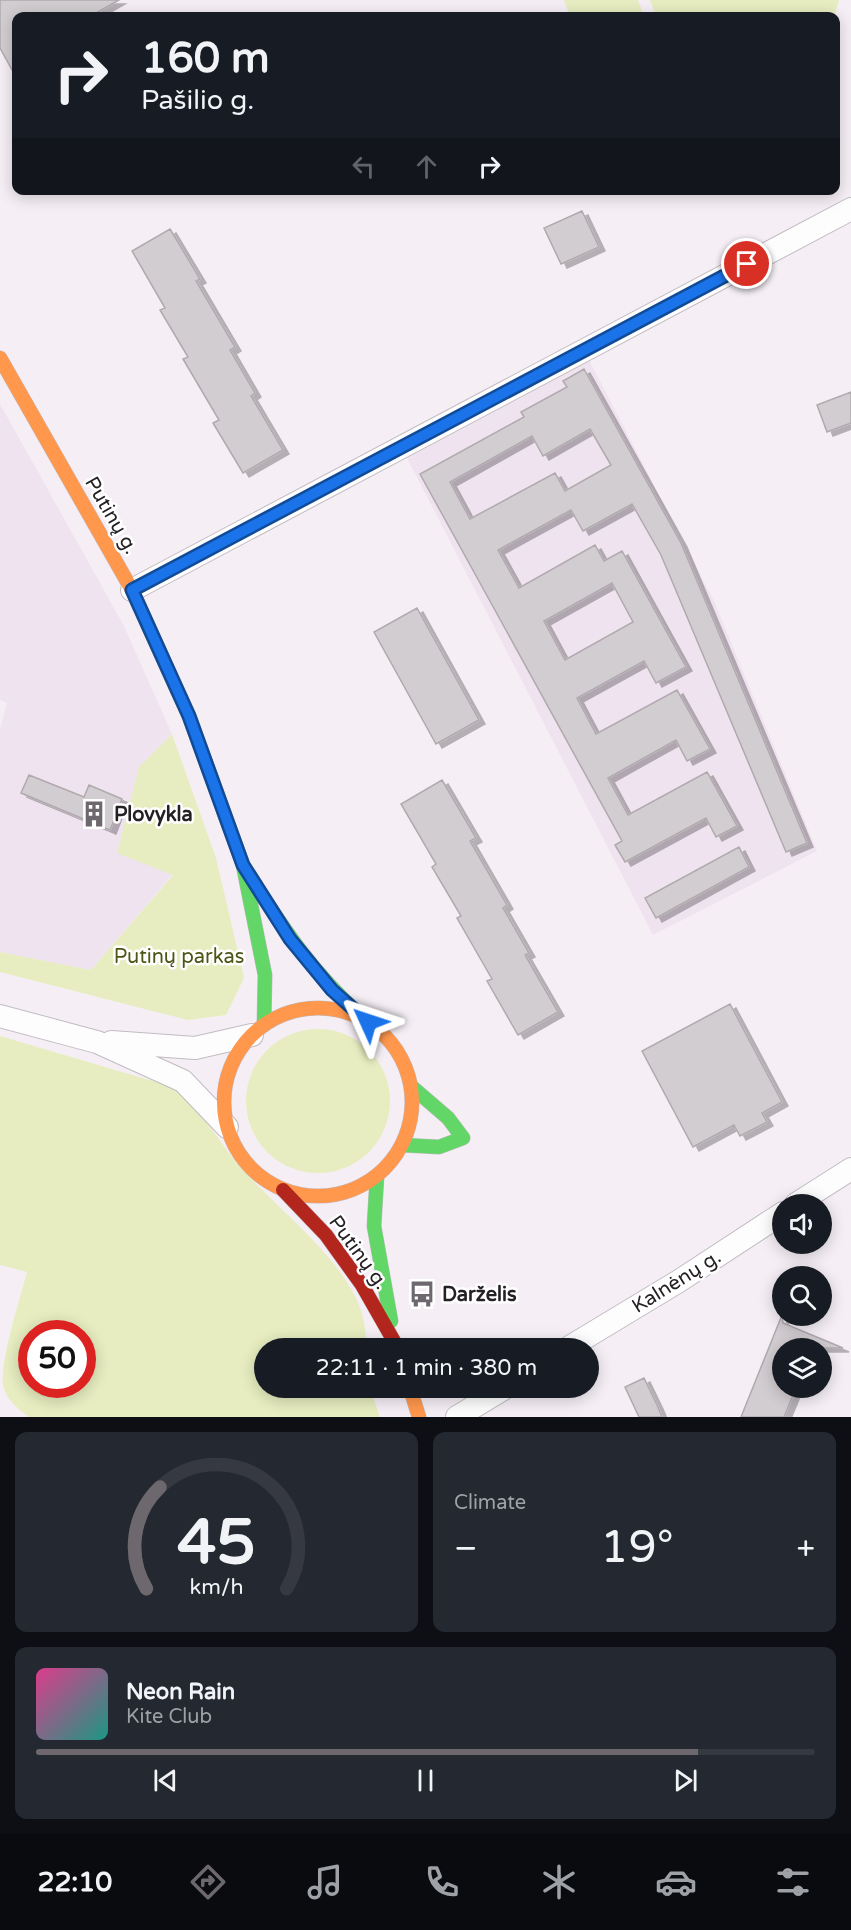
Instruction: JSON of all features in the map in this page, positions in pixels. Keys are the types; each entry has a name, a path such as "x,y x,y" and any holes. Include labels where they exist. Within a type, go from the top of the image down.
{"main road":[{"name":"Putinų g.","path":"0,358 132,590 189,716 243,865 265,975 258,1030"},
{"name":"Putinų g.","path":"243,865 290,939 332,990 368,1022"},
{"path":"334,1009 368,1022 384,1034 397,1050 406,1067 411,1087 413,1107 410,1127 391,1162 377,1176 363,1185 332,1196 307,1196 283,1190 264,1180 247,1165 235,1147 227,1126 224,1102 227,1077 237,1054 258,1030 279,1016 297,1010 334,1009"},
{"path":"402,1145 439,1147 463,1138 448,1118 411,1087"},
{"name":"Putinų g.","path":"377,1176 374,1226 395,1338"},
{"name":"Putinų g.","path":"283,1190 326,1235 362,1285 392,1338"},
{"path":"413,1398 419,1417"}],"street":[{"path":"132,590 851,208"},
{"path":"0,1016 97,1042 183,1081 227,1126"},
{"path":"97,1042 195,1048 258,1030"},
{"path":"812,1194 851,1169"},
{"name":"Kalnėnų g.","path":"584,1338 772,1220"},
{"path":"457,1417 488,1398"}],"shaded area":[{"path":"589,360 714,601 817,851 653,935 407,458"},
{"path":"0,404 123,624 172,734 139,767 173,874 91,970 0,952 0,729 7,703 0,700"}],"green space":[{"path":"564,0 638,0 642,12 568,12"},
{"path":"650,0 839,0 835,12 654,12"},
{"name":"Putinų parkas","path":"172,734 216,858 244,978 226,1015 188,1020 0,972 0,952 91,970 173,875 117,853 139,767"},
{"path":"318,1029 346,1034 369,1050 385,1073 390,1101 385,1129 369,1152 346,1168 318,1173 290,1168 267,1152 251,1129 246,1101 251,1073 267,1050 290,1034"},
{"path":"0,1036 163,1084 187,1100 207,1122 243,1170 333,1262 355,1296 362,1315 366,1338 254,1338 254,1398 373,1398 380,1417 29,1417 10,1400 3,1385 7,1345 27,1272 0,1265"}],"building":[{"path":"0,0 119,0 98,12 12,12 12,70 0,48"},
{"path":"582,211 599,247 561,264 544,228"},
{"path":"170,229 200,279 196,281 235,347 230,350 255,393 251,396 283,450 243,473 213,423 219,420 183,359 188,357 160,310 165,308 132,251"},
{"path":"584,369 681,543 807,843 786,852 661,555 632,504 583,531 571,510 498,550 519,588 595,545 604,561 622,551 686,667 656,683 644,661 577,698 596,734 677,690 710,749 687,761 676,740 608,778 628,815 707,772 737,826 716,837 706,818 625,862 615,845 622,841 420,474 524,417 521,412 567,387 563,381","holes":["590,429 611,465 565,491 555,473 470,519 450,482 532,436 543,456","612,583 633,622 565,660 544,621"]},
{"path":"851,392 851,423 827,432 817,405"},
{"path":"417,608 479,720 436,744 374,632"},
{"name":"Plovykla","path":"29,775 84,797 89,785 122,799 110,830 21,793"},
{"path":"442,780 476,838 470,841 507,905 503,908 529,953 525,955 558,1012 518,1035 487,981 492,979 457,918 461,916 432,867 436,864 401,804"},
{"path":"739,847 749,867 656,918 645,898"},
{"path":"730,1004 782,1102 762,1113 767,1122 740,1136 734,1125 693,1147 642,1051"},
{"path":"778,1326 790,1326 819,1338 773,1338"},
{"path":"772,1340 772,1398 792,1398 784,1417 741,1417"},
{"path":"832,1343 843,1348 832,1348"},
{"path":"644,1378 662,1417 639,1417 625,1387"}],"traffic: fast":[{"path":"178,692 189,716 243,865 265,975 264,1025"},
{"path":"253,881 302,952 329,984 360,1015"},
{"path":"402,1145 439,1147 463,1138 448,1118 412,1087"},
{"path":"377,1176 374,1226 391,1321"}],"traffic: slow":[{"path":"0,358 132,590 178,692"},
{"path":"309,1008 327,1008 354,1015 385,1035 405,1066 412,1102 405,1138 385,1169 354,1189 327,1196 309,1196 274,1185 258,1175 245,1162 228,1129 224,1111 224,1093 235,1058 245,1042 258,1029 291,1012 309,1008"},
{"path":"413,1398 419,1417"}],"traffic: jam":[{"path":"283,1190 326,1235 362,1285 392,1338"}],"place":[{"name":"Plovykla","path":"94,814"},
{"name":"Darželis","path":"422,1294"}],"route":[{"path":"368,1022 332,990 290,939 243,865 189,716 132,590 747,264"}]}
